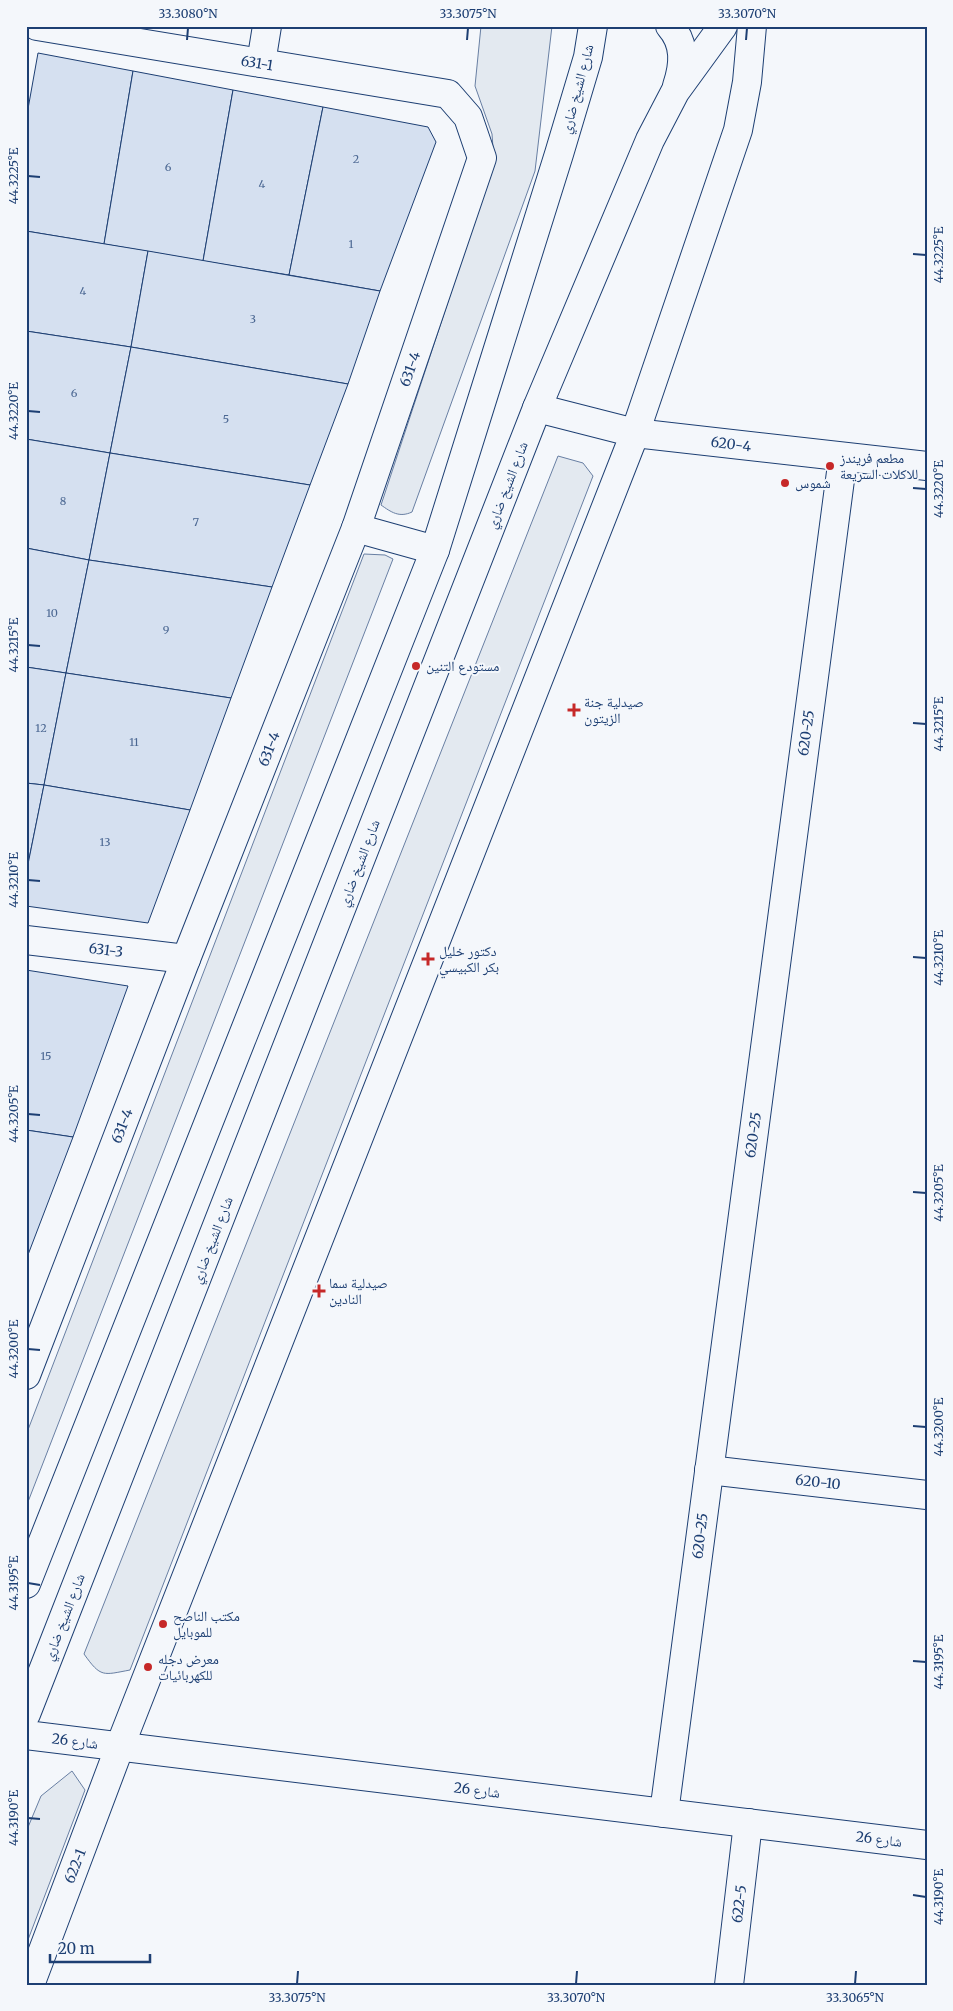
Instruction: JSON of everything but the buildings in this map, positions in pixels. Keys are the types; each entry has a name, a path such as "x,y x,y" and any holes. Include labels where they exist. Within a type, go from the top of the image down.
{"street":[{"name":"631-1","path":"37,26 448,94 468,117"},
{"path":"261,63 267,26"},
{"name":"شارع الشيخ ضاري","path":"26,1584 435,550 588,57 593,26"},
{"path":"588,57 599,40 612,26"},
{"path":"670,26 678,37 682,48 681,70 675,92"},
{"name":"شارع الشيخ ضاري","path":"26,1714 537,408 650,140 675,92 723,26"},
{"name":"622-1","path":"30,1985 120,1746 635,432 738,130 747,82 752,26"},
{"name":"631-4","path":"26,1375 186,959 356,528 482,158 468,117"},
{"name":"620-4","path":"537,408 635,432 927,466"},
{"name":"620-25","path":"664,1813 843,457"},
{"path":"356,528 435,550"},
{"name":"631-3","path":"26,940 186,959"},
{"name":"620-10","path":"709,1470 927,1494"},
{"name":"شارع 26","path":"26,1735 927,1845"},
{"name":"622-5","path":"729,1985 748,1823"}],"shaded area":[{"path":"481,26 552,26 535,171 412,512 399,514 381,505 494,162 492,134 475,86"},
{"path":"558,456 583,463 593,476 130,1670 103,1673 84,1654"},
{"path":"364,554 385,555 393,559 26,1507 26,1435"},
{"path":"72,1771 85,1790 26,1945 26,1832 41,1796"}],"place":[{"name":"مطعم فريندز للاكلات السريعة","path":"830,466"},
{"name":"شموس","path":"785,483"},
{"name":"مستودع التنين","path":"416,666"},
{"name":"صيدلية جنة الزيتون","path":"574,710"},
{"name":"دكتور خليل بكر الكبيسي","path":"428,959"},
{"name":"صيدلية سما النادين","path":"319,1291"},
{"name":"مكتب الناصح للموبايل","path":"163,1624"},
{"name":"معرض دجله للكهربائيات","path":"148,1667"}]}
